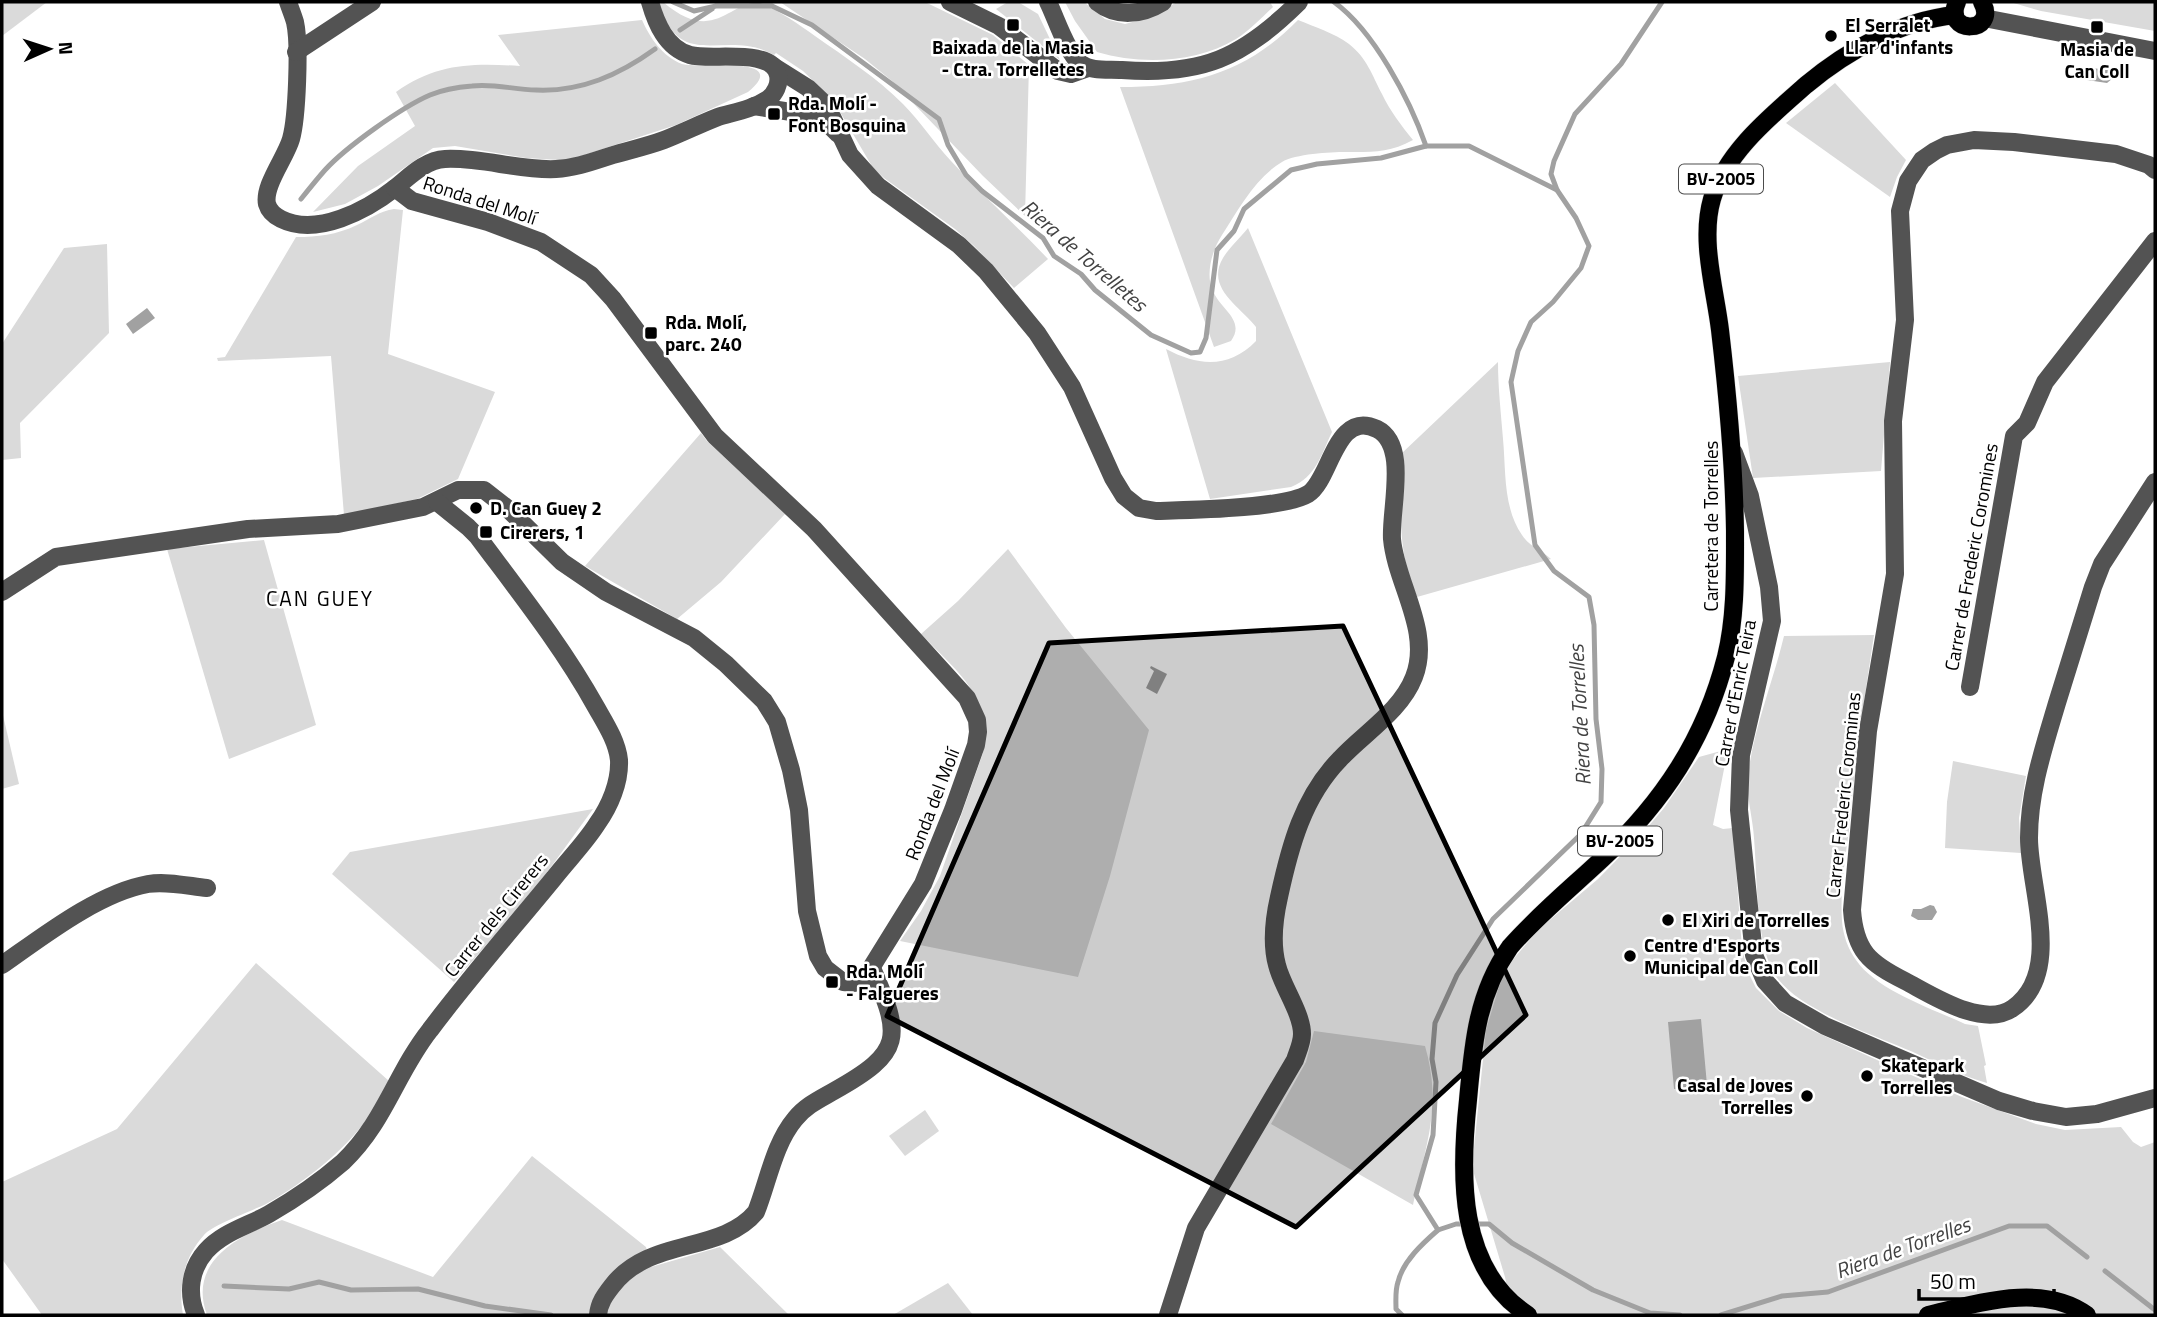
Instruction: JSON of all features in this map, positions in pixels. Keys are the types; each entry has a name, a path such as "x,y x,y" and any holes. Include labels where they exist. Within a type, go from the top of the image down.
{"main road":[{"name":"BV-2005","path":"1956,8 1961,24 1971,27 1981,22 1983,10"},
{"name":"Carretera de Torrelles","path":"1528,1315 1493,1282 1476,1247 1463,1188 1462,1152 1474,1038 1496,968 1524,932 1642,818 1688,754 1709,712 1726,657 1733,611 1735,565 1733,451 1729,396 1709,237 1712,202 1737,154 1768,119 1828,68 1870,41 1956,8"},
{"path":"1927,1315 1987,1301 2031,1298 2067,1305 2087,1315"}],"street":[{"path":"288,2 295,24 293,128 291,141 267,196 267,204 274,215 286,221 299,224 326,222 359,211 395,188"},
{"path":"296,52 372,2"},
{"path":"650,2 656,21 667,39 688,55 764,60 808,88 827,106 835,118 850,155 877,186 959,245 1013,303 1072,387 1117,485 1124,496 1139,508 1156,511 1214,508 1297,499 1315,488 1337,445 1352,429 1364,426 1376,429 1391,443 1394,452 1394,555 1418,628 1418,664 1414,678 1400,701 1333,766 1301,814 1288,858 1274,936 1277,964 1299,1019 1301,1043 1296,1060 1196,1228 1168,1315"},
{"path":"950,2 999,26 1058,71 1071,74 1088,68 1162,72 1191,69 1216,62 1262,34 1299,2"},
{"path":"1048,2 1074,58 1088,68"},
{"path":"1097,2 1110,10 1125,13 1151,9 1163,2"},
{"name":"BV-2005","path":"1983,10 2155,51"},
{"name":"Ronda del Molí","path":"773,66 778,75 775,92 771,97 662,141 583,165 555,169 444,159 421,168 395,188 412,201 488,222 541,242 591,275 613,299 715,436 814,529 967,698 977,720 978,732 972,757 923,884 872,968"},
{"path":"754,106 816,116 824,120 842,139"},
{"name":"Carrer Frederic Corominas","path":"2155,170 2149,165 2116,154 1974,140 1947,145 1922,160 1902,196 1900,228 1905,320 1894,421 1895,574 1868,731 1852,910 1854,932 1861,950 1876,965 1956,1007 1980,1015 2011,1010 2029,993 2040,966 2042,940 2029,839 2036,775 2102,564 2155,482"},
{"name":"Carrer de Frederic Coromines","path":"1970,687 2014,436 2027,423 2045,382 2155,241"},
{"name":"Carrer d'Enric Teira","path":"1733,451 1750,496 1769,587 1772,621 1741,754 1739,810 1754,955 1765,981 1785,1003 1825,1026 1999,1101 2066,1117 2097,1114 2155,1098"},
{"path":"2,592 56,557 248,529 338,524 423,507 458,490 484,490 492,494 562,562 606,592 694,638 764,701 777,722 799,810 808,919 818,956 825,968 842,982 854,983 866,976 872,968"},
{"name":"Carrer dels Cirerers","path":"196,1315 190,1288 198,1262 205,1252 217,1240 309,1189 359,1145 374,1126 428,1032 597,825 616,784 619,759 613,739 575,671 478,537 437,502"},
{"path":"2,965 93,906 134,888 148,884 207,888"},
{"path":"598,1315 599,1306 616,1281 642,1260 733,1230 750,1219 756,1212 780,1145 795,1119 807,1107 858,1076 887,1051 892,1040 891,1017 872,968"}],"highlighted area":[{"path":"1343,626 1526,1015 1296,1227 887,1016 1049,643"}],"shaded area":[{"path":"2,2 47,2 2,36"},
{"path":"659,2 681,15 708,21 749,4 760,3 795,22 893,94 963,174 1048,259 1014,288 955,229 873,168 833,100 803,71 776,53 774,55 739,45 692,43 679,37 668,24"},
{"path":"780,2 925,2 993,35 1029,65 1025,216 892,81 865,59"},
{"path":"1008,2 1018,2 1038,14 1060,60 996,9"},
{"path":"1065,2 1084,2 1105,19 1125,24 1151,17 1177,2 1270,2 1273,7 1251,28 1220,47 1186,57 1150,60 1097,52"},
{"path":"2010,2 2155,2 2155,31 2041,11"},
{"path":"642,20 658,46 675,61 691,65 751,68 759,72 759,80 748,92 676,125 575,158 526,158 455,146 433,148 378,186 345,204 313,212 358,166 415,126 396,92 411,82 455,67 520,66 498,35"},
{"path":"1298,20 1324,30 1355,49 1392,112 1413,140 1380,151 1295,157 1282,162 1264,176 1234,215 1213,255 1211,285 1236,327 1231,341 1214,347 1120,87 1171,84 1216,73 1258,53"},
{"path":"2082,67 2110,70 2113,78 2107,83 2080,79"},
{"path":"1835,83 1906,160 1890,197 1786,123"},
{"path":"394,209 403,210 388,354 495,392 458,479 417,499 344,515 331,356 218,361 217,358 225,357 296,237 342,231"},
{"path":"1248,228 1332,432 1317,464 1299,483 1291,487 1210,499 1166,349 1190,359 1213,362 1235,356 1256,341 1256,327 1227,296 1218,279 1223,258"},
{"path":"107,244 109,333 20,423 21,458 2,460 2,344 64,248"},
{"path":"147,308 155,318 133,334 126,324"},
{"path":"1498,362 1505,476 1511,513 1525,539 1551,559 1417,597 1410,580 1403,545 1401,454"},
{"path":"1890,362 1881,471 1753,478 1738,376"},
{"path":"701,433 785,514 721,582 677,619 585,566"},
{"path":"264,540 316,725 229,759 167,549"},
{"path":"1008,549 1066,628 1149,730 1110,876 1078,977 900,941 921,911 940,876 983,753 982,715 977,700 959,673 921,634 958,601"},
{"path":"1874,635 1843,876 1842,910 1845,937 1856,960 1877,981 1922,1005 1965,1024 1978,1026 1987,1083 1860,1030 1804,1002 1778,979 1765,948 1758,907 1748,782 1755,740 1784,636"},
{"path":"1151,666 1167,674 1157,694 1146,688 1154,671"},
{"path":"2,711 19,784 2,789"},
{"path":"1728,749 1713,825 1723,829 1733,828 1742,949 1748,972 1756,988 1779,1011 1807,1028 1962,1097 2036,1124 2065,1130 2121,1127 2133,1142 2141,1147 2155,1142 2155,1315 1513,1315 1505,1277 1472,1167 1486,1030 1500,983 1510,963 1539,929 1598,879 1641,835 1664,808 1699,757"},
{"path":"1953,761 2026,776 2019,818 2021,853 1945,848 1947,802"},
{"path":"593,809 535,889 454,982 332,874 350,852"},
{"path":"1934,906 1937,912 1932,920 1918,920 1911,916 1913,909"},
{"path":"256,963 389,1081 376,1106 352,1137 311,1175 266,1204 223,1223 204,1235 187,1262 184,1272 181,1293 183,1315 42,1315 2,1259 2,1182 117,1129"},
{"path":"1701,1019 1707,1085 1674,1089 1668,1022"},
{"path":"1314,1031 1425,1046 1430,1068 1432,1108 1427,1145 1413,1205 1271,1124 1306,1062"},
{"path":"925,1110 939,1131 905,1156 889,1136"},
{"path":"532,1156 646,1247 651,1267 720,1247 789,1315 207,1315 203,1296 204,1279 221,1252 250,1233 282,1220 433,1277"},
{"path":"948,1283 973,1315 893,1315"}],"waterway":[{"name":"Riera de Torrelletes","path":"673,2 694,11 716,6 772,6 812,25 939,119 948,145 966,175 982,191 1043,238 1054,256 1081,274 1095,290 1151,335 1191,353 1200,352 1206,338 1217,250 1234,231 1244,209 1291,170 1317,164 1381,158 1426,146"},
{"path":"1334,2 1363,30 1389,68 1426,146 1469,146 1557,190"},
{"name":"Riera de Torrelles","path":"1662,2 1621,64 1575,114 1554,161 1551,174 1557,190 1576,218 1589,246 1581,268 1553,302 1531,322 1518,351 1511,382 1535,545 1554,571 1589,597 1594,625 1596,719 1602,769 1601,802 1581,834 1493,919 1457,975 1435,1023 1432,1059 1436,1082 1433,1135 1416,1195 1438,1230 1456,1224 1489,1224 1512,1243 1593,1290 1650,1313 1680,1315"},
{"path":"680,30 712,9"},
{"path":"301,199 346,150 390,118 430,95 480,85 536,90 584,85 628,67 655,49"},
{"name":"Riera de Torrelles","path":"1721,1315 1782,1296 1828,1292 2009,1226 2047,1226 2087,1257"},
{"path":"1402,1315 1396,1309 1396,1288 1401,1274 1414,1253 1438,1230"},
{"name":"Riera de Torrelles","path":"2105,1271 2155,1310"},
{"path":"224,1286 289,1289 319,1282 351,1290 418,1289 485,1306 551,1315"}],"place":[{"name":"Baixada de la Masia - Ctra. Torrelletes","path":"1013,25"},
{"name":"Masia de Can Coll","path":"2097,27"},
{"name":"El Serralet Llar d'infants","path":"1831,36"},
{"name":"Rda. Molí - Font Bosquina","path":"774,114"},
{"name":"Rda. Molí, parc. 240","path":"651,333"},
{"name":"D. Can Guey 2","path":"476,508"},
{"name":"Cirerers, 1","path":"486,532"},
{"name":"El Xiri de Torrelles","path":"1668,920"},
{"name":"Centre d'Esports Municipal de Can Coll","path":"1630,956"},
{"name":"Rda. Molí - Falgueres","path":"832,982"},
{"name":"Skatepark Torrelles","path":"1867,1076"},
{"name":"Casal de Joves Torrelles","path":"1807,1096"}],"district":[{"name":"CAN GUEY","path":"320,599"}]}
